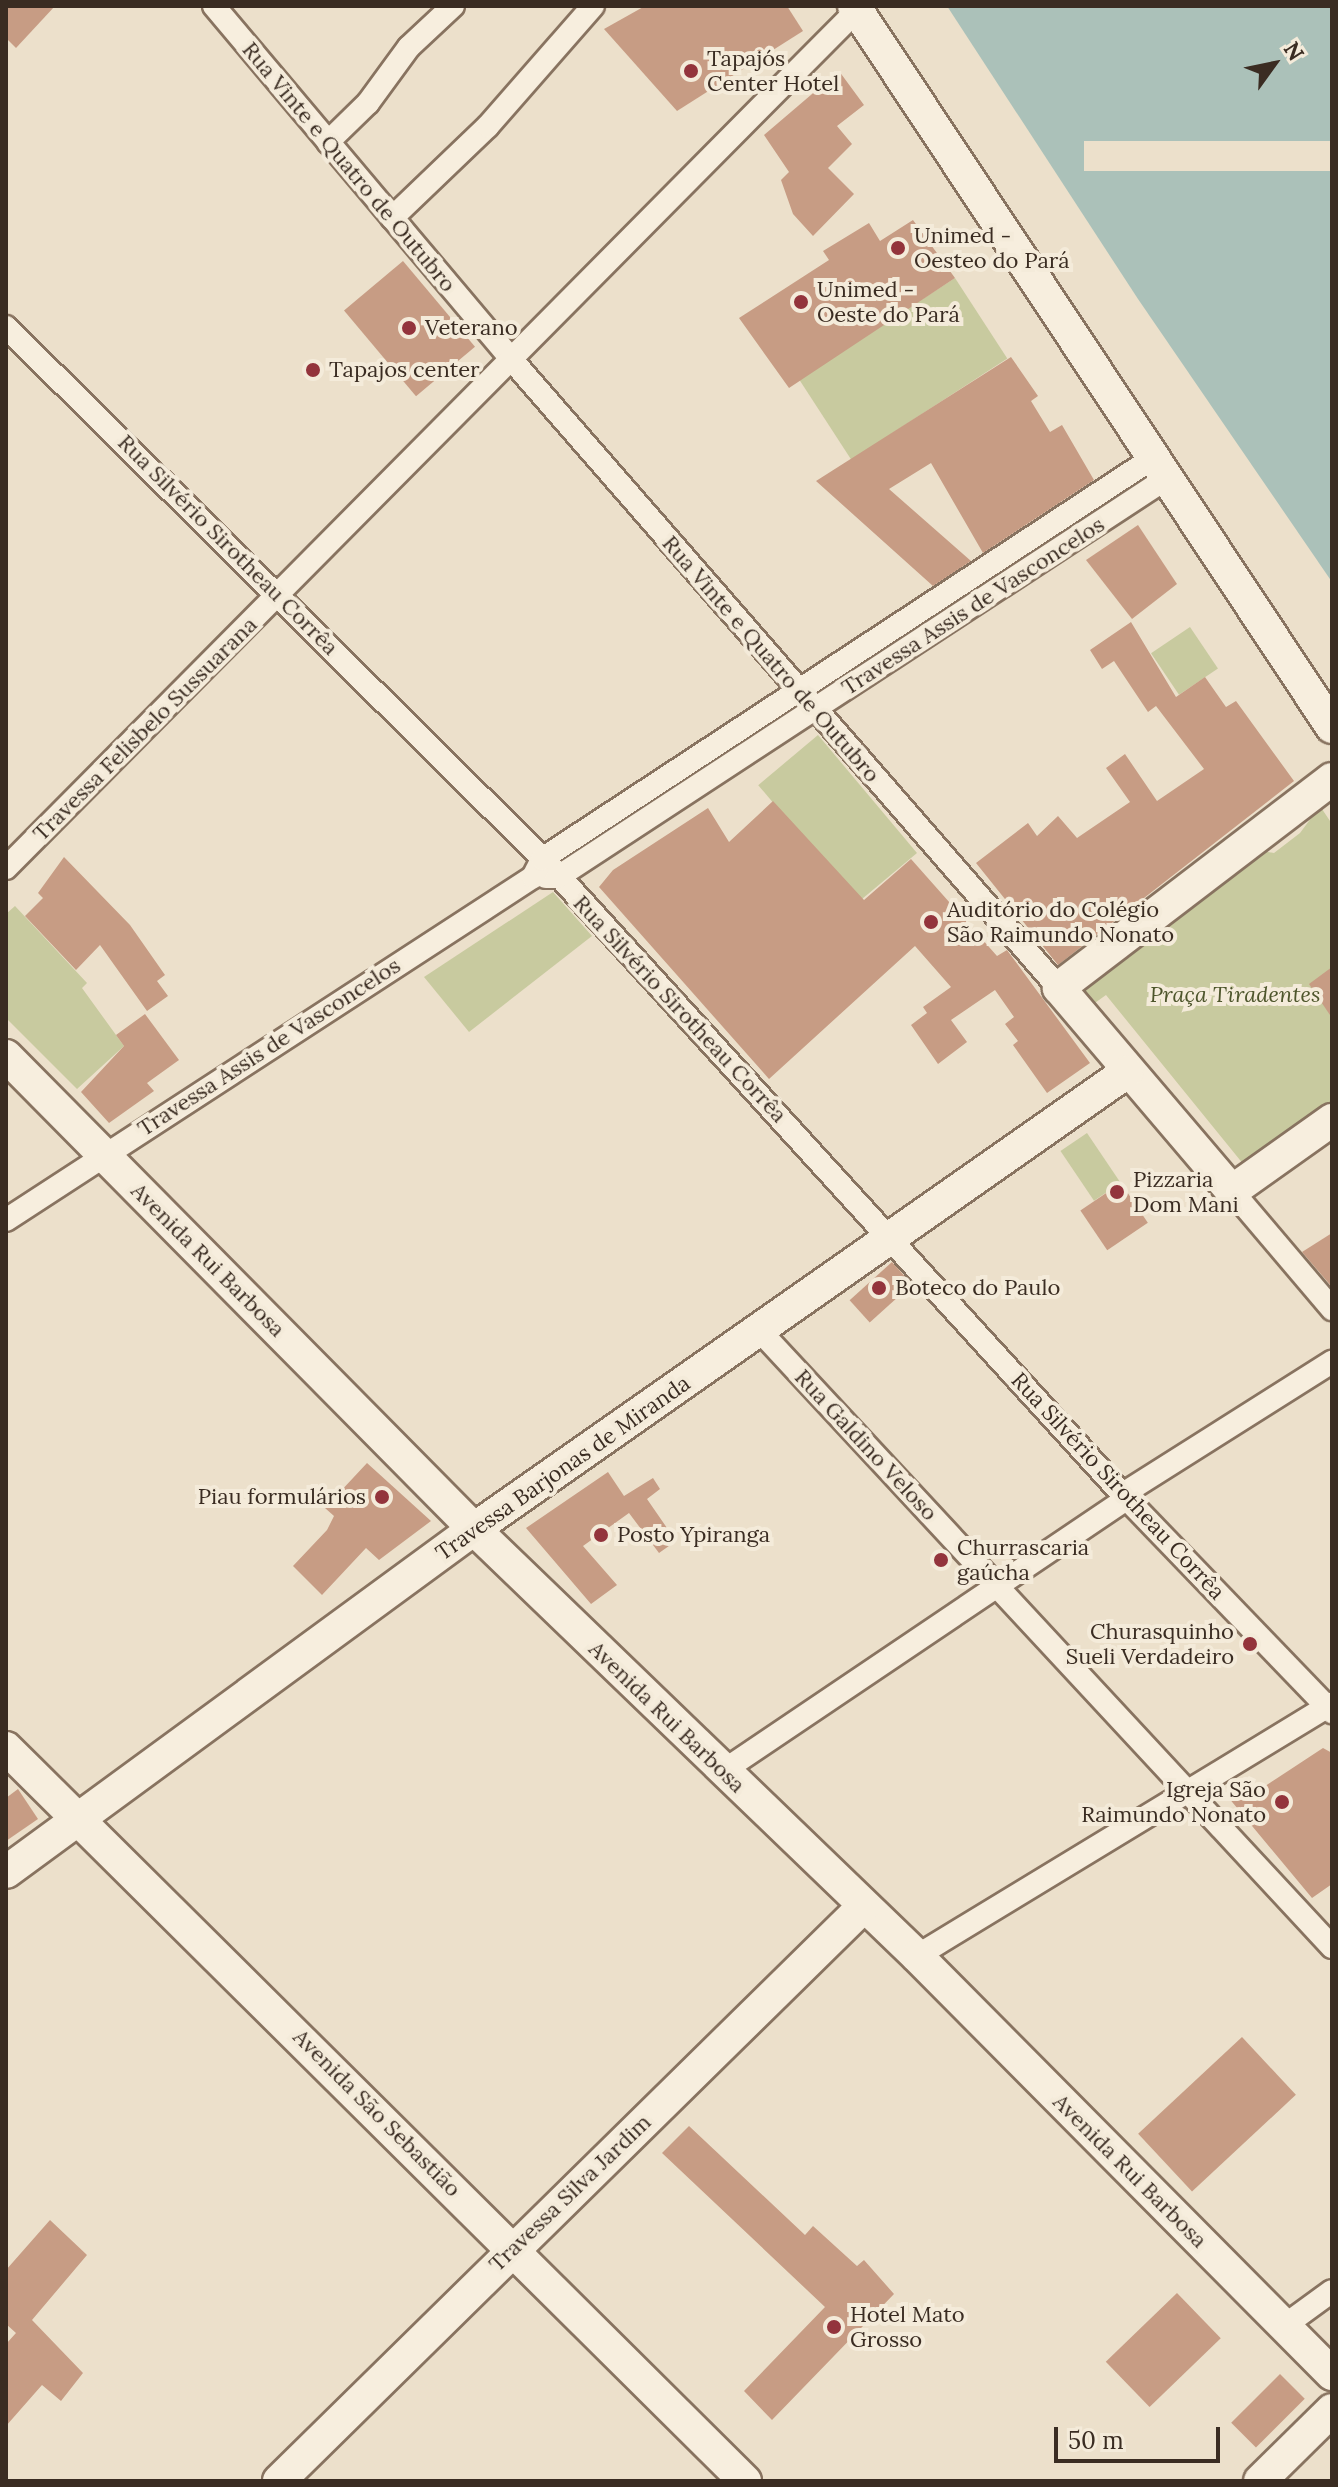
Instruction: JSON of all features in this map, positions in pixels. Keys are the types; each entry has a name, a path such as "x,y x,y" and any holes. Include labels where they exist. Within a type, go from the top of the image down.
{"main road":[{"path":"855,8 1332,727"},
{"path":"1059,988 1332,779"},
{"name":"Rua Vinte e Quatro de Outubro","path":"1059,988 1127,1072 1232,1191"},
{"name":"Avenida Rui Barbosa","path":"6,1056 474,1529 917,1956 1332,2374"},
{"name":"Travessa Barjonas de Miranda","path":"6,1872 474,1529 1127,1072"},
{"path":"1232,1191 1332,1120"},
{"name":"Avenida São Sebastião","path":"6,1748 514,2247 745,2481"},
{"name":"Travessa Silva Jardim","path":"279,2481 863,1907"},
{"path":"1260,2481 1332,2410"}],"street":[{"name":"Rua Vinte e Quatro de Outubro","path":"214,6 511,359 1059,988"},
{"path":"328,142 368,103 409,47 453,6"},
{"path":"392,218 488,126 593,6"},
{"name":"Travessa Felisbelo Sussuarana","path":"6,868 279,595 855,8"},
{"name":"Rua Silvério Sirotheau Corrêa","path":"6,327 279,595 538,868"},
{"name":"Travessa Assis de Vasconcelos","path":"6,1220 538,868 807,701 1160,468"},
{"name":"Travessa Assis de Vasconcelos","path":"558,877 807,701"},
{"path":"538,868 558,877"},
{"name":"Rua Silvério Sirotheau Corrêa","path":"558,877 1127,1499 1330,1708"},
{"name":"Rua Vinte e Quatro de Outubro","path":"1232,1191 1332,1309"},
{"name":"Rua Galdino Veloso","path":"759,1330 1332,1947"},
{"path":"723,1771 1127,1499 1126,1492 1332,1362"},
{"path":"917,1956 1188,1790 1330,1708"},
{"path":"1284,2326 1332,2291"}],"green space":[{"path":"955,278 1007,359 851,460 799,379"},
{"path":"1190,627 1218,668 1179,695 1151,653"},
{"path":"818,735 917,853 857,903 758,785"},
{"name":"Praça Tiradentes","path":"1320,806 1332,824 1332,1105 1244,1165 1106,995 1092,1005 1079,990 1263,851 1274,853 1300,833"},
{"path":"553,892 592,936 469,1032 424,977"},
{"path":"15,906 87,983 82,988 124,1046 77,1089 6,1018 6,914"},
{"path":"1087,1133 1121,1183 1094,1201 1060,1151"}],"water":[{"path":"947,6 1332,6 1332,582 1138,299"}],"pier":[{"path":"1084,141 1332,141 1332,171 1084,171"}],"building":[{"path":"6,6 55,6 16,48 6,38"},
{"name":"Tapajós Center Hotel","path":"645,6 787,6 803,31 677,111 604,29"},
{"path":"839,71 864,105 837,126 852,144 828,168 854,194 813,236 793,214 781,180 789,172 764,135"},
{"path":"913,220 955,278 789,388 739,318 829,260 823,251 869,223 880,241"},
{"name":"Veterano","path":"403,261 475,347 416,396 344,310"},
{"path":"1011,357 1038,396 1031,401 1050,432 1062,425 1094,480 983,553 931,463 889,489 971,561 933,586 816,481"},
{"path":"1138,525 1177,584 1132,619 1086,560"},
{"path":"1131,622 1176,697 1205,677 1226,707 1236,701 1294,781 1058,965 976,863 1028,823 1037,836 1058,816 1077,838 1130,802 1106,768 1125,754 1157,801 1204,769 1156,706 1148,712 1114,661 1102,669 1090,650"},
{"path":"773,801 864,900 911,859 997,956 1007,950 1090,1063 1047,1093 1013,1045 1018,1041 1005,1024 1014,1017 995,990 951,1020 967,1042 938,1064 911,1025 927,1013 923,1007 951,987 915,946 769,1079 599,887 613,870 708,808 729,842"},
{"path":"64,857 130,925 165,975 157,981 168,996 147,1011 100,945 76,970 25,916 43,898 38,893"},
{"path":"1332,967 1332,1018 1309,984"},
{"path":"145,1014 179,1060 147,1083 154,1091 109,1123 81,1092 124,1046 116,1035"},
{"name":"Pizzaria Dom Mani","path":"1121,1183 1148,1223 1107,1250 1080,1210"},
{"path":"1332,1233 1332,1287 1302,1252"},
{"name":"Boteco do Paulo","path":"892,1262 912,1284 870,1322 850,1300"},
{"path":"367,1463 431,1521 379,1560 366,1548 322,1595 293,1566 327,1530 334,1516 325,1508"},
{"path":"608,1472 624,1496 653,1478 660,1489 647,1499 676,1541 659,1553 629,1513 583,1546 617,1585 591,1604 526,1528"},
{"name":"Igreja São Raimundo Nonato","path":"1323,1748 1332,1753 1332,1884 1312,1898 1228,1797 1243,1786 1250,1796"},
{"path":"18,1789 38,1819 6,1841 6,1798"},
{"path":"1242,2037 1296,2095 1192,2192 1138,2134"},
{"name":"Hotel Mato Grosso","path":"689,2126 805,2235 813,2226 857,2266 864,2260 894,2294 772,2420 744,2391 825,2307 662,2153"},
{"path":"50,2220 87,2255 32,2320 83,2373 61,2401 42,2385 6,2426 6,2344 16,2333 6,2324 6,2270"},
{"path":"1177,2293 1221,2338 1150,2407 1106,2362"},
{"path":"1280,2374 1305,2399 1256,2448 1231,2423"}],"place":[{"name":"Tapajós Center Hotel","path":"691,71"},
{"name":"Unimed - Oesteo do Pará","path":"898,248"},
{"name":"Unimed - Oeste do Pará","path":"801,302"},
{"name":"Veterano","path":"409,328"},
{"name":"Tapajos center","path":"313,370"},
{"name":"Auditório do Colégio São Raimundo Nonato","path":"931,922"},
{"name":"Pizzaria Dom Mani","path":"1117,1192"},
{"name":"Boteco do Paulo","path":"879,1288"},
{"name":"Piau formulários","path":"382,1497"},
{"name":"Posto Ypiranga","path":"601,1535"},
{"name":"Churrascaria gaúcha","path":"941,1560"},
{"name":"Churasquinho Sueli Verdadeiro","path":"1250,1644"},
{"name":"Igreja São Raimundo Nonato","path":"1282,1802"},
{"name":"Hotel Mato Grosso","path":"834,2327"}]}
